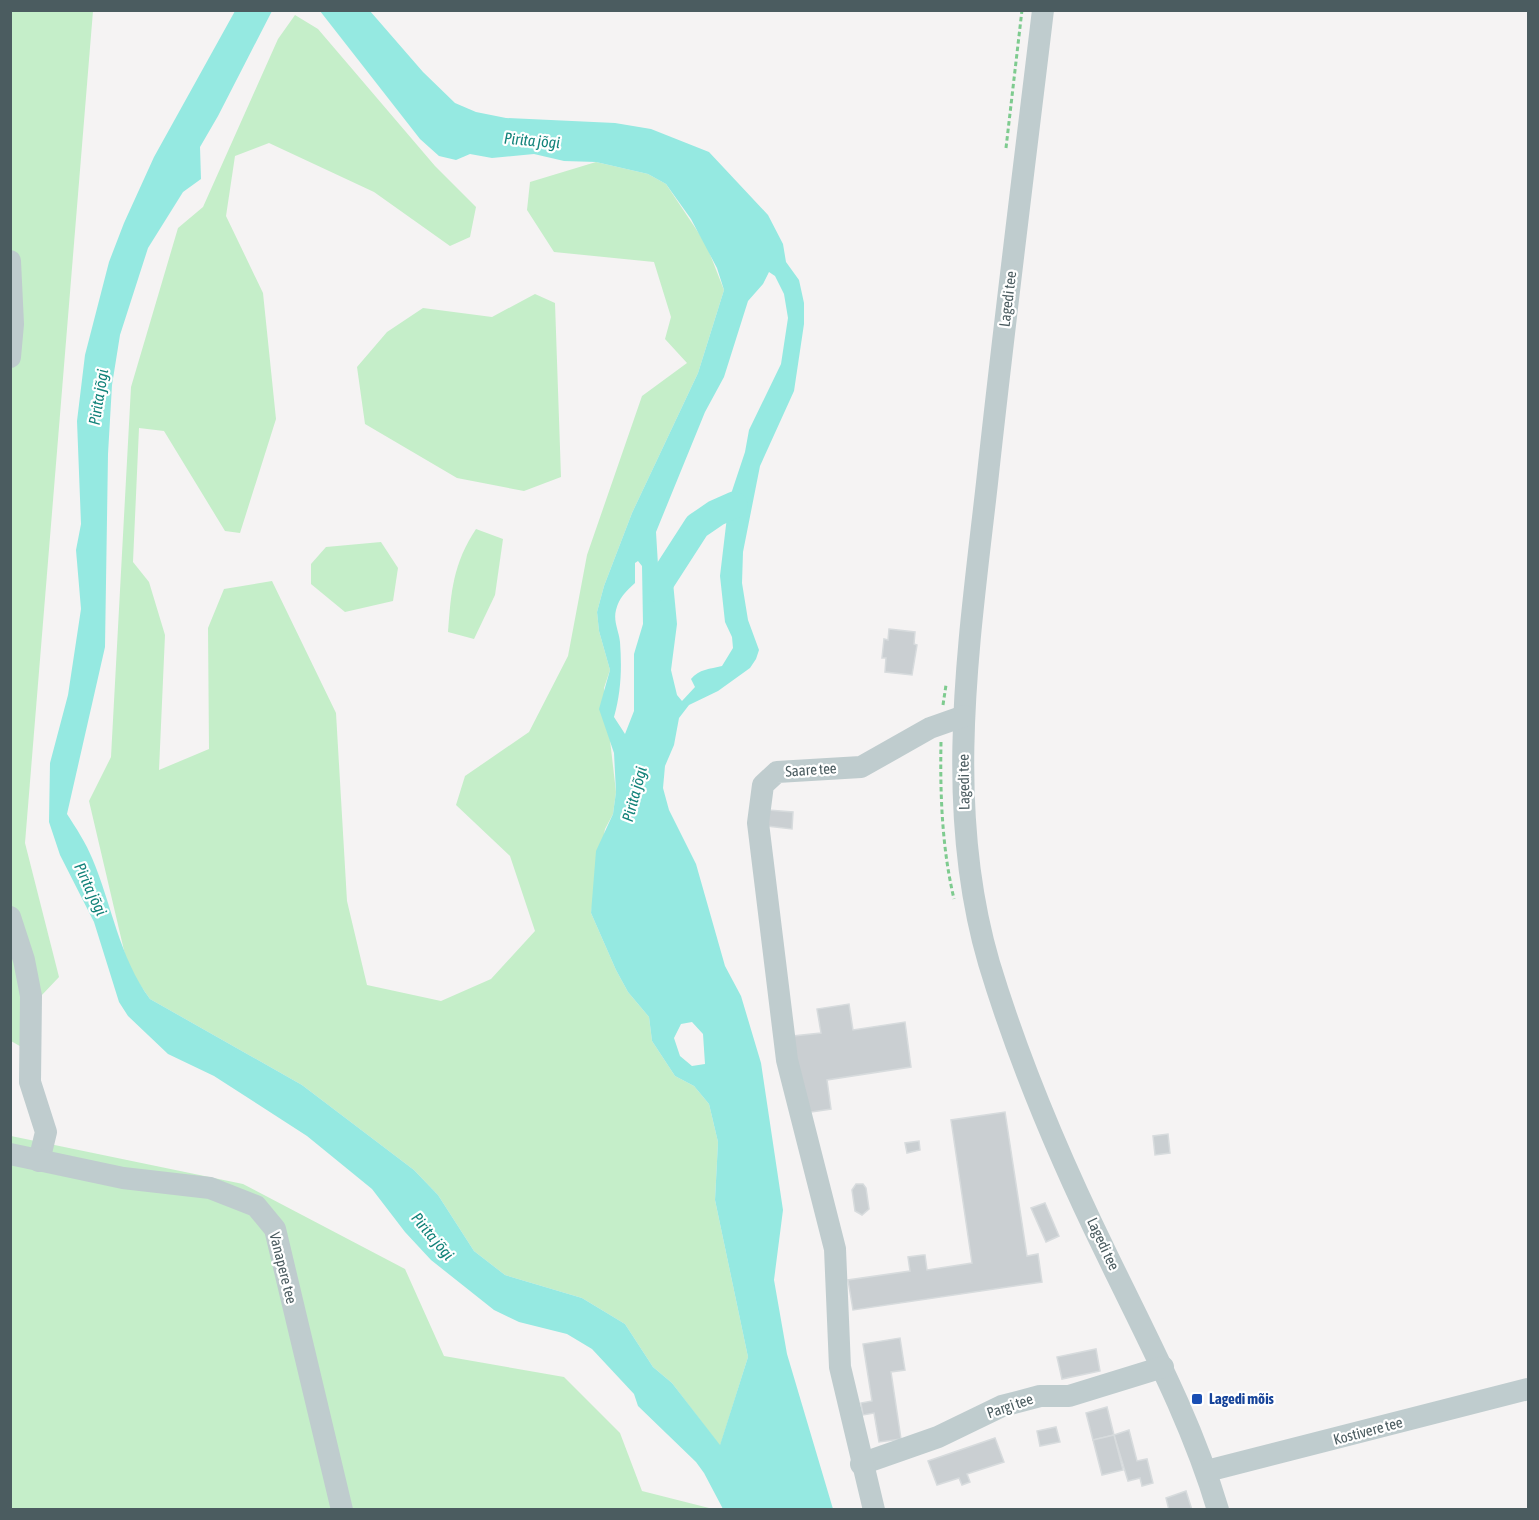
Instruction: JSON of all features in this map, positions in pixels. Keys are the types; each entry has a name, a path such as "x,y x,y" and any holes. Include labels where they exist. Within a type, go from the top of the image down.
{"street":[{"name":"Lagedi tee","path":"1043,10 1002,343 964,716 965,844 975,902 989,961 1036,1092 1104,1250 1163,1367 1207,1471 1218,1509"},
{"path":"10,261 14,324 10,357"},
{"name":"Saare tee","path":"861,1464 840,1367 835,1249 787,1060 758,823 763,785 777,772 861,767 941,722 964,716"},
{"path":"10,917 24,960 31,996 30,1082 46,1131 39,1161"},
{"name":"Vanapere tee","path":"10,1155 123,1178 210,1188 256,1206 275,1229 342,1509"},
{"name":"Pargi tee","path":"861,1464 938,1437 1002,1406 1040,1396 1069,1396 1163,1367"},
{"name":"Kostivere tee","path":"1207,1471 1528,1389"},
{"path":"861,1464 874,1509"}],"path":[{"path":"1005,150 1022,10"},
{"path":"947,679 941,722 940,781 946,865 956,909"}],"green space":[{"path":"11,11 93,11 25,843 59,977 41,996 25,1049 11,1041"},
{"path":"295,15 318,29 435,166 476,207 470,237 450,246 374,192 269,143 235,156 226,216 263,293 276,419 240,533 225,531 164,431 139,428 133,562 149,582 165,635 159,770 209,749 208,628 224,589 272,581 336,713 347,901 367,985 441,1001 491,979 535,931 510,856 456,805 465,776 529,732 568,656 587,555 642,396 687,363 665,339 671,317 654,262 554,252 527,210 530,182 596,162 648,174 666,184 706,244 724,290 698,373 632,513 604,586 597,612 599,631 610,670 604,688 616,792 613,814 605,829 591,913 628,992 649,1017 652,1041 675,1076 694,1086 709,1104 718,1142 715,1200 748,1357 720,1446 672,1383 653,1367 625,1324 582,1298 505,1275 474,1251 438,1195 414,1170 302,1085 150,999 126,959 89,801 111,757 131,387 178,228 203,207 278,39"},
{"path":"535,294 555,303 561,477 524,491 457,478 365,424 357,367 387,332 423,308 492,317"},
{"path":"476,529 503,539 495,595 474,639 448,632 450,604 458,566"},
{"path":"381,542 398,568 393,601 345,612 311,584 311,564 326,547"},
{"path":"11,1136 243,1184 405,1269 444,1356 564,1377 620,1433 642,1491 713,1509 11,1510"}],"water":[{"path":"235,11 272,11 200,147 201,179 183,192 148,248 120,335 112,385 108,454 105,647 67,814 92,858 123,948 139,983 150,999 302,1085 414,1170 438,1195 474,1251 505,1275 582,1298 625,1324 653,1367 672,1383 720,1445 748,1357 715,1200 718,1142 709,1104 694,1086 675,1076 652,1041 649,1017 628,992 591,913 596,851 613,814 616,792 614,753 599,709 610,670 599,631 597,612 604,586 632,513 698,373 724,290 717,268 691,219 666,184 648,174 596,162 564,161 534,154 492,158 470,154 456,160 439,156 420,139 320,11 370,11 423,72 455,103 476,112 506,118 615,123 651,129 709,152 768,215 783,244 786,262 799,280 804,303 804,324 794,391 760,466 743,552 742,583 748,620 759,650 750,668 718,691 689,705 679,718 674,745 665,766 663,788 669,810 696,864 725,966 741,996 761,1063 783,1210 774,1280 787,1354 833,1509 723,1509 696,1462 638,1406 634,1394 592,1349 567,1334 519,1322 494,1310 431,1260 405,1232 372,1189 307,1136 214,1076 168,1054 128,1016 119,1002 94,922 60,855 49,822 50,763 68,695 81,609 76,550 81,524 77,421 85,355 109,262 154,157","holes":["769,272 775,276 784,294 788,318 781,364 749,430 745,452 729,500 720,576 725,622 732,637 733,648 722,666 705,670 691,679 695,687 682,701 677,695 671,670 677,624 673,582 658,565 656,532 705,412 724,377 748,301 763,284","638,561 642,566 643,624 634,654 634,711 625,734 614,717 621,671 620,642 615,614 621,598 635,583 635,563","692,1022 703,1034 705,1064 692,1066 680,1056 674,1038 681,1024"]}],"building":[{"path":"889,629 915,632 914,644 917,645 912,675 885,672 886,658 882,658 884,639 888,640"},
{"path":"768,810 793,812 792,829 767,826"},
{"path":"849,1004 853,1030 905,1022 911,1067 827,1080 831,1109 805,1113 793,1036 821,1033 817,1009"},
{"path":"1005,1112 1027,1256 1038,1254 1042,1282 853,1310 848,1280 910,1271 908,1257 925,1255 927,1270 972,1263 951,1120"},
{"path":"1168,1134 1170,1153 1155,1155 1153,1136"},
{"path":"919,1141 920,1150 907,1153 905,1143"},
{"path":"856,1184 863,1184 866,1188 869,1209 862,1215 855,1211 852,1190"},
{"path":"1045,1203 1059,1236 1046,1242 1031,1208"},
{"path":"900,1338 905,1370 891,1372 901,1439 879,1442 874,1413 863,1415 861,1403 872,1401 863,1344"},
{"path":"1096,1349 1100,1371 1062,1379 1057,1357"},
{"path":"1107,1407 1114,1435 1093,1440 1086,1413"},
{"path":"1056,1427 1060,1442 1040,1446 1037,1431"},
{"path":"1129,1430 1137,1461 1147,1459 1153,1483 1142,1486 1140,1478 1128,1481 1114,1435"},
{"path":"1114,1435 1123,1470 1102,1475 1093,1440"},
{"path":"995,1438 1004,1462 967,1474 970,1482 962,1485 959,1478 937,1485 928,1461"},
{"path":"1186,1491 1192,1510 1169,1510 1166,1498"}],"waterway":[{"name":"Pirita jõgi","path":"657,588 697,526 716,513 734,505"}],"place":[{"name":"Lagedi mõis","path":"1197,1399"}]}
